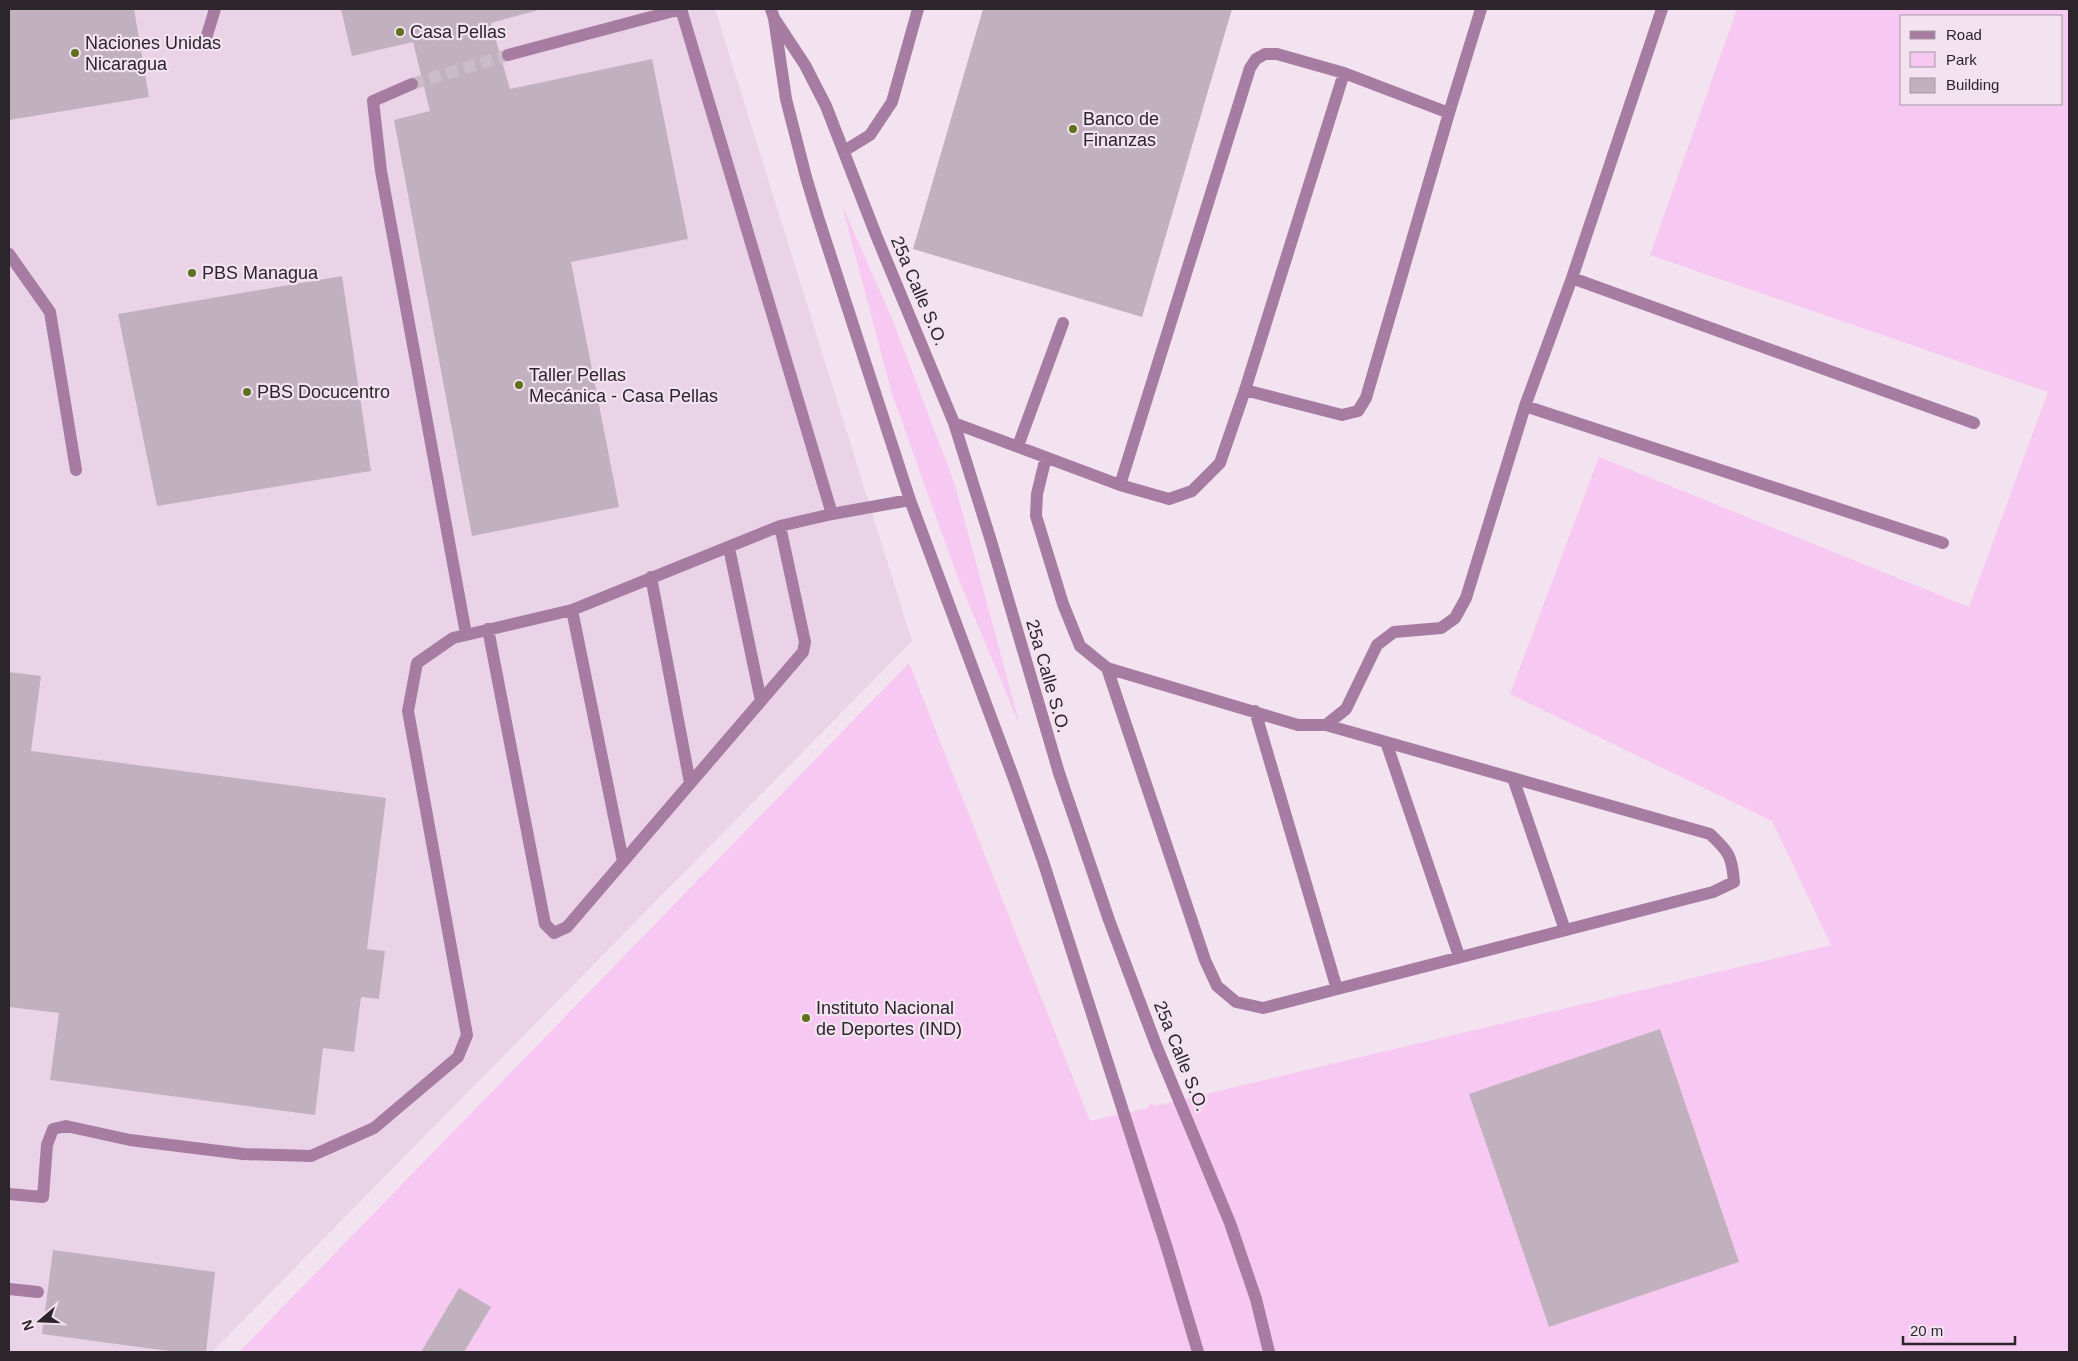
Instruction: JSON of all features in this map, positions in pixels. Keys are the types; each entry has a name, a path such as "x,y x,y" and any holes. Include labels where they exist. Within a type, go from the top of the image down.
{"street":[{"path":"204,45 215,9"},
{"path":"508,55 681,9 832,514"},
{"path":"844,151 870,135 892,102 918,9"},
{"path":"1245,390 1342,415 1358,411 1366,398 1481,9"},
{"path":"1326,725 1346,709 1377,645 1394,632 1441,628 1454,618 1466,598 1525,406 1572,278 1662,9"},
{"name":"25a Calle S.O.","path":"772,13 805,64 826,106 876,235 954,423 994,550 1059,774 1109,920 1156,1045 1230,1222 1256,1299 1269,1352"},
{"name":"25a Calle S.O.","path":"772,13 786,99 806,177 910,500 1014,779 1042,860 1164,1239 1198,1352"},
{"path":"1120,485 1250,68 1256,59 1265,54 1276,54 1344,73 1449,113"},
{"path":"954,423 1120,485 1169,499 1192,491 1220,463 1245,390 1344,73"},
{"path":"412,84 373,100 382,171 466,634"},
{"path":"9,254 50,312 76,470"},
{"path":"1572,278 1974,423"},
{"path":"1018,446 1063,323"},
{"path":"1525,406 1943,543"},
{"path":"1046,457 1036,494 1036,516 1063,604 1080,646 1107,668 1298,724 1326,725 1710,834 1725,849 1733,862 1734,882 1713,892 1263,1008 1236,1002 1217,986 1205,960 1107,668"},
{"path":"9,1194 43,1197 47,1144 53,1129 66,1126 130,1140 177,1146 243,1154 310,1156 374,1128 458,1057 467,1035 408,711 417,663 452,638 572,610 780,526 832,514 910,500"},
{"path":"488,629 544,924 554,933 566,927 803,652 805,642 780,526"},
{"path":"729,548 761,701"},
{"path":"651,577 690,783"},
{"path":"572,610 623,861"},
{"path":"1255,711 1337,989"},
{"path":"1386,742 1459,956"},
{"path":"1514,778 1564,930"},
{"path":"9,1289 38,1292"}],"shaded area":[{"path":"9,9 715,9 912,641 212,1352 9,1352"}],"green space":[{"name":"Instituto Nacional de Deportes (IND)","path":"1737,9 2069,9 2069,1352 239,1352 909,663 1090,1121 1148,1108 1150,1103 1156,1106 1831,945 1772,821 1510,694 1599,457 1969,607 2048,392 1650,255"},
{"path":"842,205 893,321 955,485 1020,726 958,578 892,394"}],"building":[{"name":"Naciones Unidas Nicaragua","path":"9,9 134,9 149,97 9,120"},
{"name":"Taller Pellas Mecánica - Casa Pellas","path":"341,9 542,9 491,23 510,89 652,59 688,239 571,262 619,507 472,536 394,120 430,111 413,42 352,56"},
{"name":"Banco de Finanzas","path":"983,9 1232,9 1142,317 913,249"},
{"name":"PBS Docucentro","path":"342,276 371,471 157,506 118,314"},
{"path":"9,672 41,676 31,751 386,798 367,949 385,951 379,999 361,997 354,1052 323,1048 315,1115 50,1080 59,1013 9,1007"},
{"path":"1660,1029 1739,1262 1549,1327 1469,1094"},
{"path":"53,1250 215,1272 206,1352 176,1352 42,1334"},
{"path":"459,1288 491,1307 464,1352 421,1352"}],"tunnel":[{"path":"412,84 508,55"}],"place":[{"name":"Casa Pellas","path":"400,32"},
{"name":"Naciones Unidas Nicaragua","path":"75,53"},
{"name":"Banco de Finanzas","path":"1073,129"},
{"name":"PBS Managua","path":"192,273"},
{"name":"Taller Pellas Mecánica - Casa Pellas","path":"519,385"},
{"name":"PBS Docucentro","path":"247,392"},
{"name":"Instituto Nacional de Deportes (IND)","path":"806,1018"}]}
